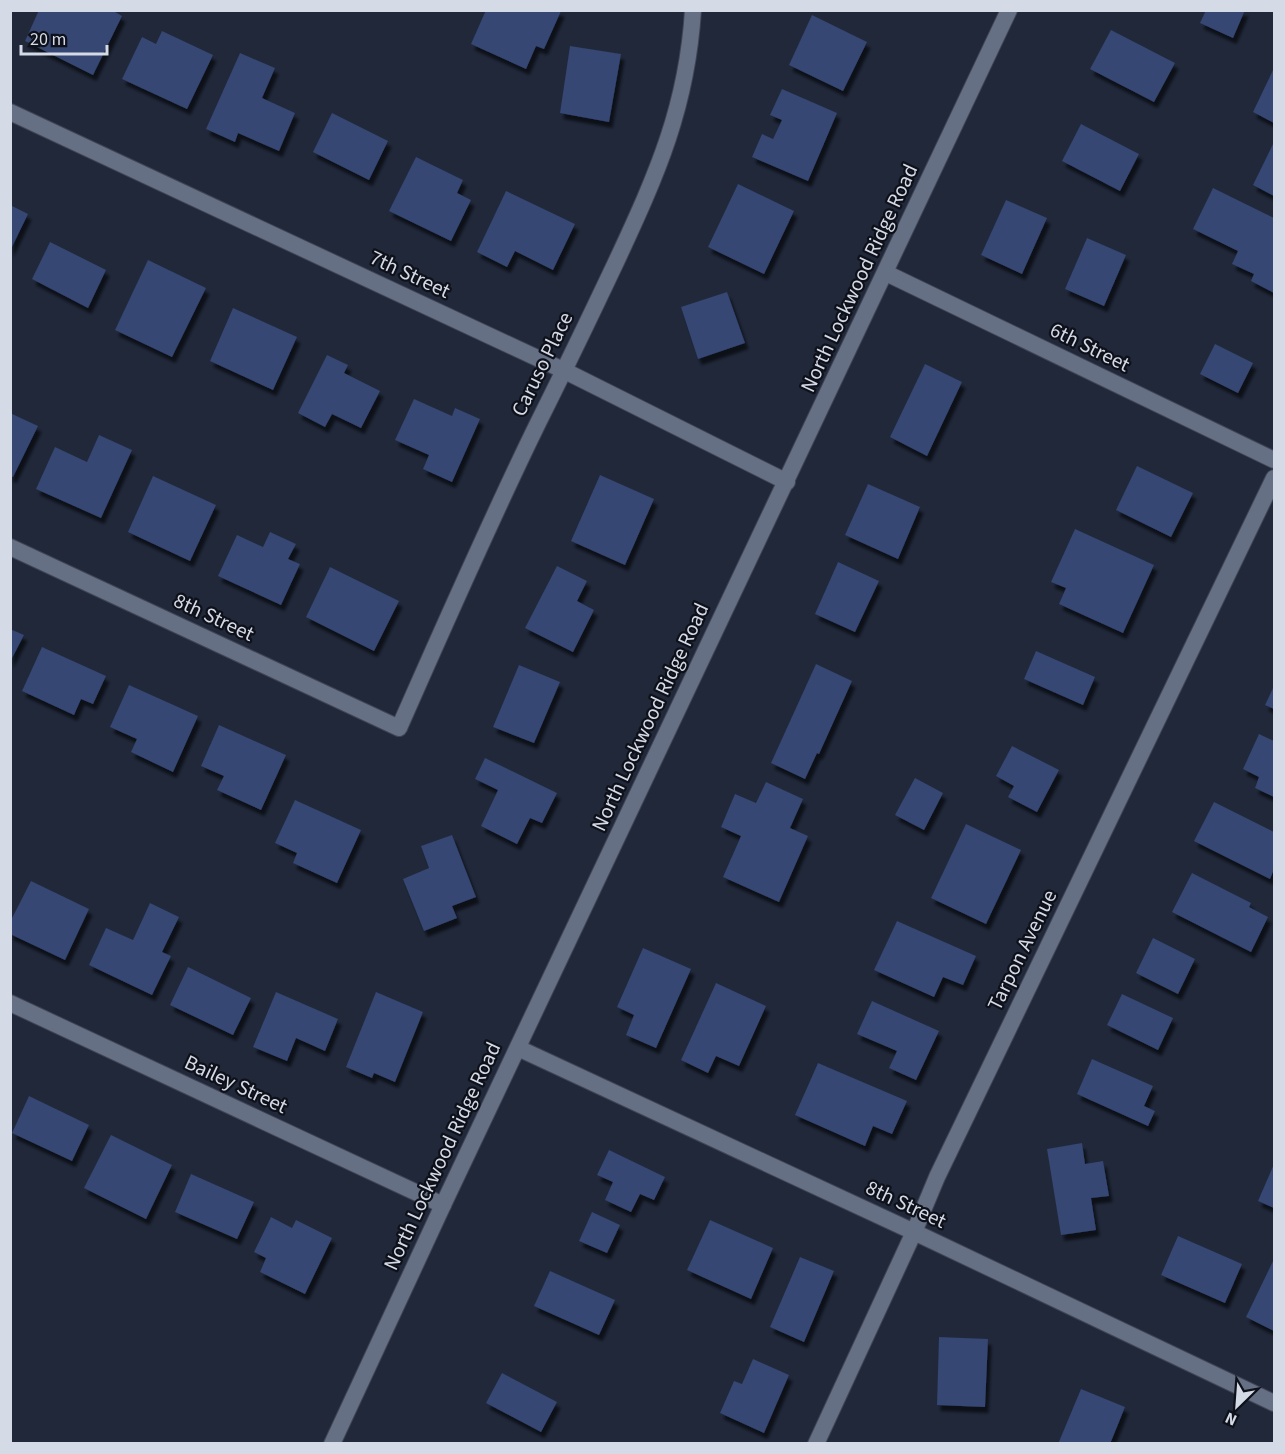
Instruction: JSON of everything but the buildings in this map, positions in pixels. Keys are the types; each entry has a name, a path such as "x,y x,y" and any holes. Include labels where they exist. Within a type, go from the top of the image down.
{"street":[{"name":"Caruso Place","path":"399,728 538,423 565,371 650,190 673,129 688,66 693,10"},
{"name":"North Lockwood Ridge Road","path":"332,1443 1010,10"},
{"name":"7th Street","path":"10,112 565,371 787,482"},
{"name":"6th Street","path":"886,273 1275,460"},
{"name":"Tarpon Avenue","path":"816,1443 914,1232 942,1166 1275,478"},
{"name":"8th Street","path":"10,546 399,728"},
{"name":"Bailey Street","path":"10,1003 443,1205"},
{"name":"8th Street","path":"518,1048 1275,1403"}]}
